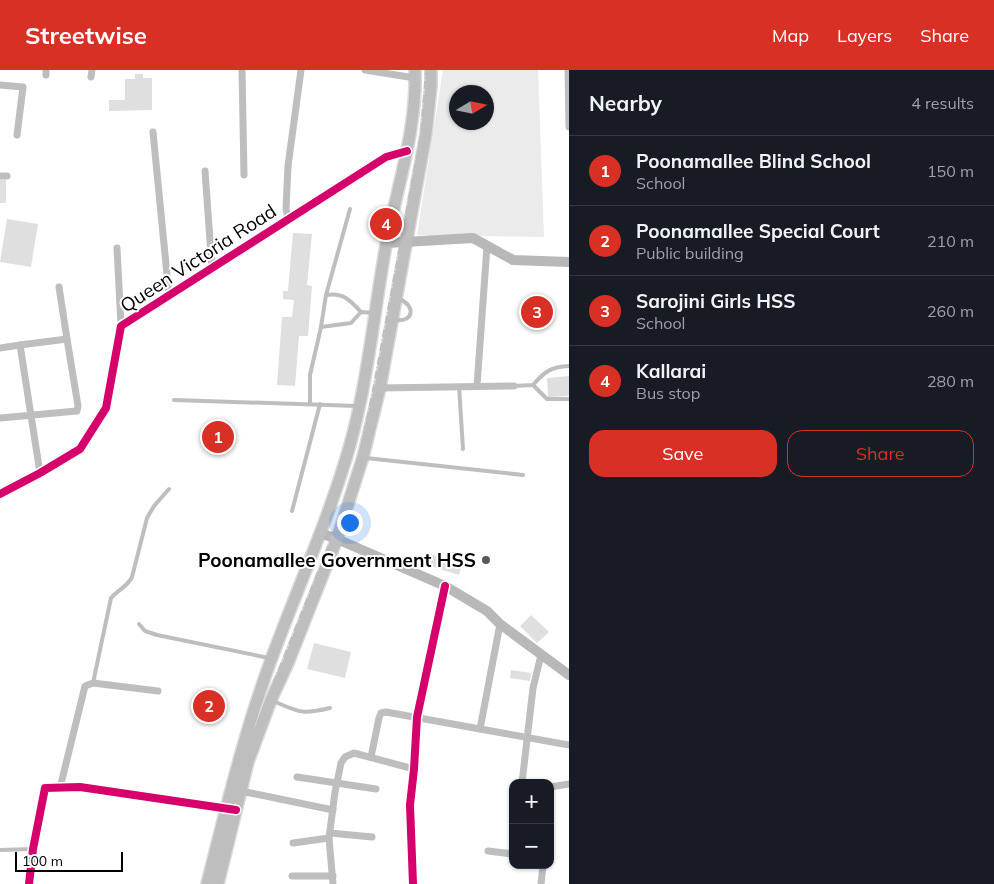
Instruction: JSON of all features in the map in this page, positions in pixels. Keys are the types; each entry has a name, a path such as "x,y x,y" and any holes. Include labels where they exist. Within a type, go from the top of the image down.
{"main road":[{"path":"207,884 231,808 241,791 248,762 271,700 288,663 337,538 364,457 380,388 426,134 431,70"},
{"path":"218,884 231,808 250,722 271,659 320,533 350,445 387,243 407,151 415,74"}],"street":[{"path":"242,70 244,175"},
{"path":"288,219 286,209 288,166 301,70"},
{"path":"365,70 415,74"},
{"path":"568,70 569,127"},
{"path":"0,85 24,87 17,135"},
{"path":"153,132 169,296"},
{"name":"Queen Victoria Road","path":"0,494 80,449 106,408 121,326 386,156 407,151"},
{"path":"205,171 212,268"},
{"path":"387,243 473,238 513,260 569,262"},
{"path":"477,386 487,246"},
{"path":"117,248 121,326"},
{"path":"0,418 77,411 78,406 59,288"},
{"path":"0,348 67,339"},
{"path":"20,345 40,473"},
{"path":"380,388 514,386"},
{"path":"320,533 337,538 444,586 487,611 500,624 568,671"},
{"path":"413,884 410,805 417,717 444,586"},
{"path":"480,729 500,624"},
{"path":"522,779 533,688 542,654"},
{"path":"60,788 84,686 93,683 158,691"},
{"path":"371,757 381,713 391,712 569,745"},
{"path":"333,884 329,836 336,784 341,764 345,757 354,753 414,769"},
{"path":"297,777 376,789"},
{"path":"554,786 569,784"},
{"path":"29,884 33,849 45,788 80,787 231,808"},
{"path":"241,791 333,810"},
{"path":"293,843 329,836 372,837"},
{"path":"488,851 509,854"},
{"path":"541,884 543,869"},
{"path":"292,876 333,876"}],"lane":[{"path":"310,404 310,375 326,295 350,209"},
{"path":"326,295 341,294 349,299 361,312 375,314"},
{"path":"392,320 405,320 410,313 411,307 396,298"},
{"path":"321,327 351,323 361,312"},
{"path":"514,386 533,385 548,370 554,367 569,366"},
{"path":"533,385 547,398 569,399"},
{"path":"459,386 463,449"},
{"path":"174,400 358,406"},
{"path":"292,511 320,404"},
{"path":"364,457 523,475"},
{"path":"93,683 112,598 127,585 132,577 147,518 154,506 169,489"},
{"path":"139,624 145,631 158,635 271,659"},
{"path":"271,700 297,711 307,713 330,708"},
{"path":"0,850 33,849"}],"shaded area":[{"path":"443,70 538,70 544,237 417,235"}],"building":[{"path":"135,74 143,74 143,78 152,78 152,110 109,111 109,100 125,100 125,79 135,79"},
{"path":"0,180 6,180 6,203 0,203"},
{"path":"7,219 38,224 31,267 0,262"},
{"path":"293,233 312,234 307,285 312,286 308,336 299,336 295,386 277,385 282,317 292,317 294,300 283,299 283,291 288,291"},
{"path":"569,376 569,396 548,397 547,378"},
{"path":"430,554 462,564 459,575 427,565"},
{"path":"531,615 549,632 537,643 520,626"},
{"path":"314,643 351,652 345,678 307,669"},
{"path":"511,670 531,673 530,681 510,678"}],"railway":[{"path":"213,884 254,732 334,532 359,457 421,134 426,70"}],"cycle path":[{"path":"0,494 80,449 106,408 121,326 386,157 407,151"},
{"path":"413,884 410,805 417,717 445,586"},
{"path":"29,884 33,849 45,788 80,787 236,810"}],"place":[{"name":"Kallarai","path":"386,224"},
{"name":"Sarojini Girls HSS","path":"537,312"},
{"name":"Poonamallee Blind School","path":"218,437"},
{"name":"Poonamallee Government HSS","path":"486,560"},
{"name":"Poonamallee Special Court","path":"209,706"}]}
